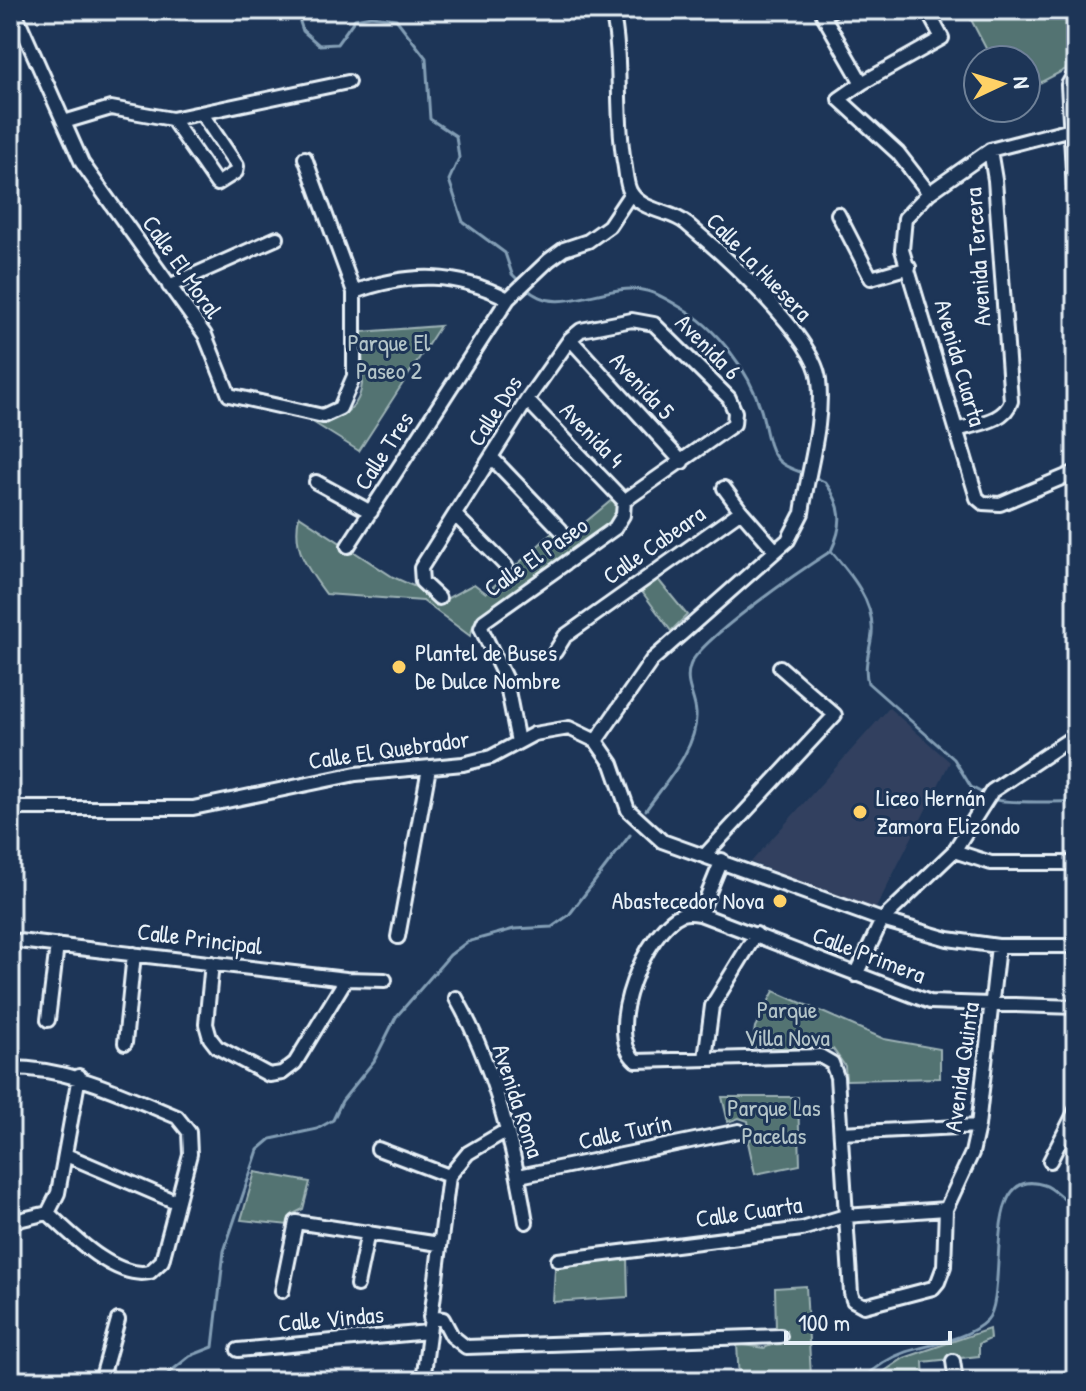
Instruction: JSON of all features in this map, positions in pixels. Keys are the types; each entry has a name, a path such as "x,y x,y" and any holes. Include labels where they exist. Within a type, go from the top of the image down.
{"street":[{"name":"Calle El Moral","path":"14,10 82,163 205,335 229,395 323,416 340,408 354,376 354,292"},
{"path":"305,158 354,292 388,280 430,277 482,285 508,299 564,249 588,241 609,226 631,193 618,126 617,54 612,10"},
{"path":"927,10 942,38 839,99 898,153 929,193 990,150 1071,129"},
{"path":"828,12 862,83"},
{"path":"1074,72 1068,85 1076,223"},
{"path":"64,122 111,108 172,119 348,82"},
{"path":"172,119 217,184 236,172 237,166 202,114"},
{"name":"Avenida Tercera","path":"957,430 999,417 1009,409 995,180 990,150"},
{"name":"Calle La Huesera","path":"596,741 652,660 796,528 821,401 819,375 809,354 784,318 677,215 645,206 631,193"},
{"name":"Avenida Cuarta","path":"929,193 905,218 902,250 977,498 983,503 1000,504 1076,472"},
{"path":"838,214 871,278 909,267"},
{"path":"169,286 277,238"},
{"name":"Calle Tres","path":"348,546 508,299"},
{"name":"Avenida 6","path":"570,339 581,330 643,320 654,324 729,398 735,412"},
{"name":"Calle Dos","path":"439,598 419,575 527,400 570,339"},
{"name":"Avenida 5","path":"570,339 682,462"},
{"name":"Avenida 4","path":"527,400 624,501"},
{"name":"Calle El Paseo","path":"518,742 506,680 481,628 484,621 615,528 623,515 624,501 734,424 735,412"},
{"path":"491,457 561,530"},
{"path":"316,482 371,512"},
{"path":"724,488 741,511"},
{"name":"Calle Cabeara","path":"555,652 565,636 741,511 775,550"},
{"path":"455,515 506,566"},
{"path":"706,854 835,715 780,667"},
{"name":"Calle El Quebrador","path":"10,808 193,808 356,774 429,768 491,757 534,734 569,728 596,741"},
{"path":"856,975 882,920 954,851 992,791 1076,735"},
{"path":"596,741 612,764 628,810 638,823 662,841 706,854 882,920 948,939 998,946 1076,946"},
{"path":"398,937 429,768"},
{"path":"954,851 991,863 1076,863"},
{"path":"722,860 700,914 679,915 667,925 633,980 623,1020 625,1046 636,1061 820,1056 832,1063 836,1069 845,1216"},
{"name":"Calle Primera","path":"700,914 930,1002 993,1007 1076,1007"},
{"path":"705,1059 712,1006 756,934"},
{"name":"Calle Principal","path":"10,940 346,979 385,980"},
{"path":"48,1020 57,945"},
{"name":"Avenida Quinta","path":"845,1216 851,1293 858,1304 875,1304 933,1288 938,1282 944,1266 946,1209 972,1153 978,1126 998,946"},
{"path":"125,1043 134,954"},
{"path":"212,963 206,1024 210,1038 217,1047 269,1075 282,1073 295,1063 346,979"},
{"name":"Avenida Roma","path":"456,998 468,1020 507,1130 519,1176 526,1222"},
{"path":"10,1068 55,1070 79,1076 177,1117 189,1132 190,1154 162,1261 150,1272 135,1273 101,1257 48,1213"},
{"path":"48,1213 58,1193 79,1076"},
{"path":"1050,1161 1076,1110"},
{"path":"841,1133 978,1126"},
{"path":"423,1381 449,1176 468,1153 507,1130"},
{"name":"Calle Turín","path":"519,1176 739,1131"},
{"path":"378,1149 449,1176"},
{"path":"66,1155 176,1202"},
{"name":"Calle Cuarta","path":"558,1260 802,1229 845,1216 946,1209"},
{"path":"10,1222 48,1213"},
{"path":"282,1291 296,1222 439,1244"},
{"path":"357,1285 368,1232"},
{"path":"430,1317 443,1319 452,1336 466,1347 780,1336"},
{"path":"101,1381 118,1320"},
{"name":"Calle Vindas","path":"238,1350 428,1332"},
{"path":"953,1361 956,1381"}],"shaded area":[{"name":"Liceo Hernán Zamora Elizondo","path":"889,708 950,762 874,912 751,862"}],"green space":[{"path":"966,10 1076,10 1076,64 1042,82 1042,44 984,44"},
{"name":"Parque El Paseo 2","path":"440,326 359,451 311,421 331,419 355,405 362,381 361,332"},
{"path":"613,499 619,514 611,527 475,622 470,636 423,601 326,594 307,567 299,548 299,516 393,577 418,588 435,605 474,584 486,593 562,524 571,534"},
{"path":"656,577 687,615 671,631 640,589"},
{"name":"Parque Villa Nova","path":"774,991 884,1039 940,1049 940,1078 846,1080 845,1066 833,1049 752,1047 755,1027"},
{"name":"Parque Las Pacelas","path":"722,1097 798,1097 800,1165 755,1174 748,1142 751,1139 748,1121 739,1118 728,1122"},
{"path":"255,1172 310,1182 303,1209 293,1214 289,1225 241,1220"},
{"path":"627,1257 628,1297 553,1302 555,1268"},
{"path":"806,1286 811,1377 801,1381 739,1381 737,1344 764,1348 784,1340 784,1330 776,1330 775,1288"},
{"path":"989,1329 990,1339 979,1344 979,1356 923,1362 924,1381 870,1381 904,1358"}],"waterway":[{"path":"296,10 303,31 319,45 337,44 355,19 371,16 396,19 426,58 430,119 456,136 459,158 449,180 463,222 505,253 512,274 519,281"},
{"path":"525,287 538,296 552,300 631,289 647,291 693,316 718,338 740,365 756,395 775,456 785,466 806,474"},
{"path":"814,477 825,482 840,515 831,551"},
{"path":"831,551 860,589 870,611 872,634 867,665 868,683 954,759 971,787 986,795"},
{"path":"646,810 679,764 692,739 696,713 688,672 697,655 731,623 831,551"},
{"path":"993,799 1076,802"},
{"path":"159,1381 190,1356 213,1347 224,1251 258,1150 271,1139 317,1129 333,1120 342,1101 374,1061 396,1017 450,955 467,942 514,929 552,927 569,915 630,835"},
{"path":"860,1381 893,1357 959,1337 987,1320 996,1286 1003,1212 1011,1193 1024,1184 1044,1185 1069,1203 1076,1202"}],"place":[{"name":"Plantel de Buses De Dulce Nombre","path":"399,667"},
{"name":"Liceo Hernán Zamora Elizondo","path":"860,812"},
{"name":"Abastecedor Nova","path":"780,901"}]}
